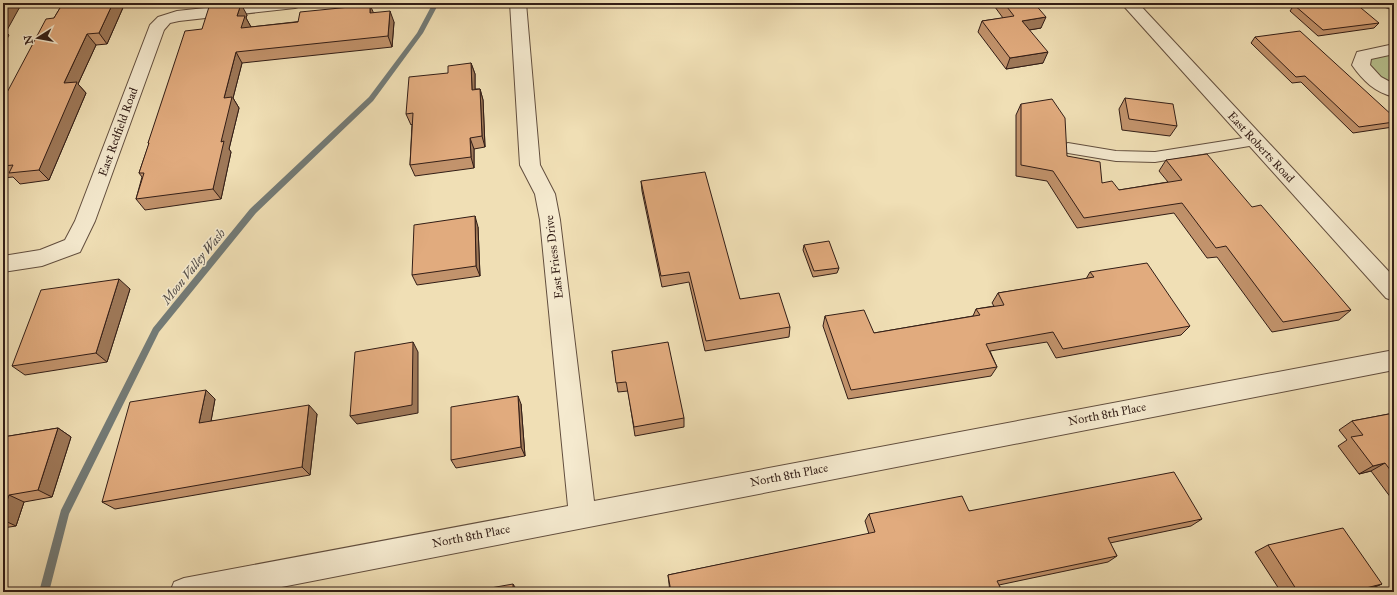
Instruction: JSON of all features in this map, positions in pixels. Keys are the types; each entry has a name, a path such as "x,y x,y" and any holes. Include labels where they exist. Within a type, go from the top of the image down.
{"street":[{"name":"East Redfield Road","path":"3,264 42,258 73,246 85,221 156,28 164,20 177,16 295,3"},
{"name":"East Friess Drive","path":"518,3 530,164 545,194 550,220 582,514"},
{"name":"East Roberts Road","path":"1129,3 1394,292"},
{"path":"1389,3 1394,5"},
{"path":"1394,49 1364,56 1361,65 1367,75 1380,85 1394,91"},
{"name":"North 8th Place","path":"184,592 582,514 1394,360"}],"lane":[{"path":"1068,148 1116,156 1156,157 1256,141"}],"green space":[{"path":"1394,49 1394,91 1380,85 1363,56"}],"building":[{"path":"3,3 7,3 3,10"},
{"path":"63,3 113,3 99,33 87,34 64,83 77,82 39,170 9,173 13,165 3,166 3,100 46,19 54,18"},
{"path":"1004,3 1034,3 1046,17 1022,21 1048,52 1010,58 982,21 1014,16"},
{"path":"1309,3 1355,3 1379,23 1323,30 1294,5"},
{"path":"241,4 237,16 245,16 241,28 298,22 300,12 370,5 370,13 390,11 388,36 236,52 224,98 232,97 221,142 224,141 213,189 136,199 144,173 139,173 185,31 202,29 209,7"},
{"path":"1300,31 1394,117 1394,122 1359,127 1305,76 1296,77 1255,37"},
{"path":"471,63 472,90 480,89 482,136 470,138 471,157 410,165 413,113 406,114 409,77 448,73 448,66"},
{"path":"1125,98 1173,104 1177,126 1129,119"},
{"path":"1052,99 1065,118 1067,156 1100,162 1102,183 1112,181 1119,190 1182,180 1166,160 1207,154 1252,207 1261,205 1351,310 1283,322 1226,246 1216,248 1182,203 1084,218 1053,171 1021,165 1021,104"},
{"path":"705,172 740,299 779,293 790,327 706,341 689,272 661,276 641,181"},
{"path":"475,216 476,266 412,275 414,225"},
{"path":"829,241 839,268 814,271 804,245"},
{"path":"1147,263 1190,326 1063,349 1053,332 986,344 997,367 851,390 825,316 864,310 874,333 980,315 976,309 1004,305 998,293 1094,277 1090,272"},
{"path":"119,279 96,353 12,366 41,290"},
{"path":"413,342 412,405 350,416 355,352"},
{"path":"668,342 684,418 634,427 626,382 616,383 612,351"},
{"path":"206,390 199,423 309,405 302,467 102,502 130,402"},
{"path":"518,396 521,447 451,460 451,407"},
{"path":"1394,413 1394,475 1385,463 1373,466 1351,437 1363,435 1352,421"},
{"path":"58,428 38,490 9,495 3,511 3,437"},
{"path":"1174,472 1202,519 1108,538 1117,556 997,581 1001,589 986,592 671,592 668,575 875,532 869,514 962,496 969,511"},
{"path":"1343,528 1382,584 1350,592 1298,592 1268,545"},
{"path":"513,584 513,592 468,592"}],"waterway":[{"name":"Moon Valley Wash","path":"44,592 64,513 156,330 253,211 371,99 420,33 436,3"}]}
